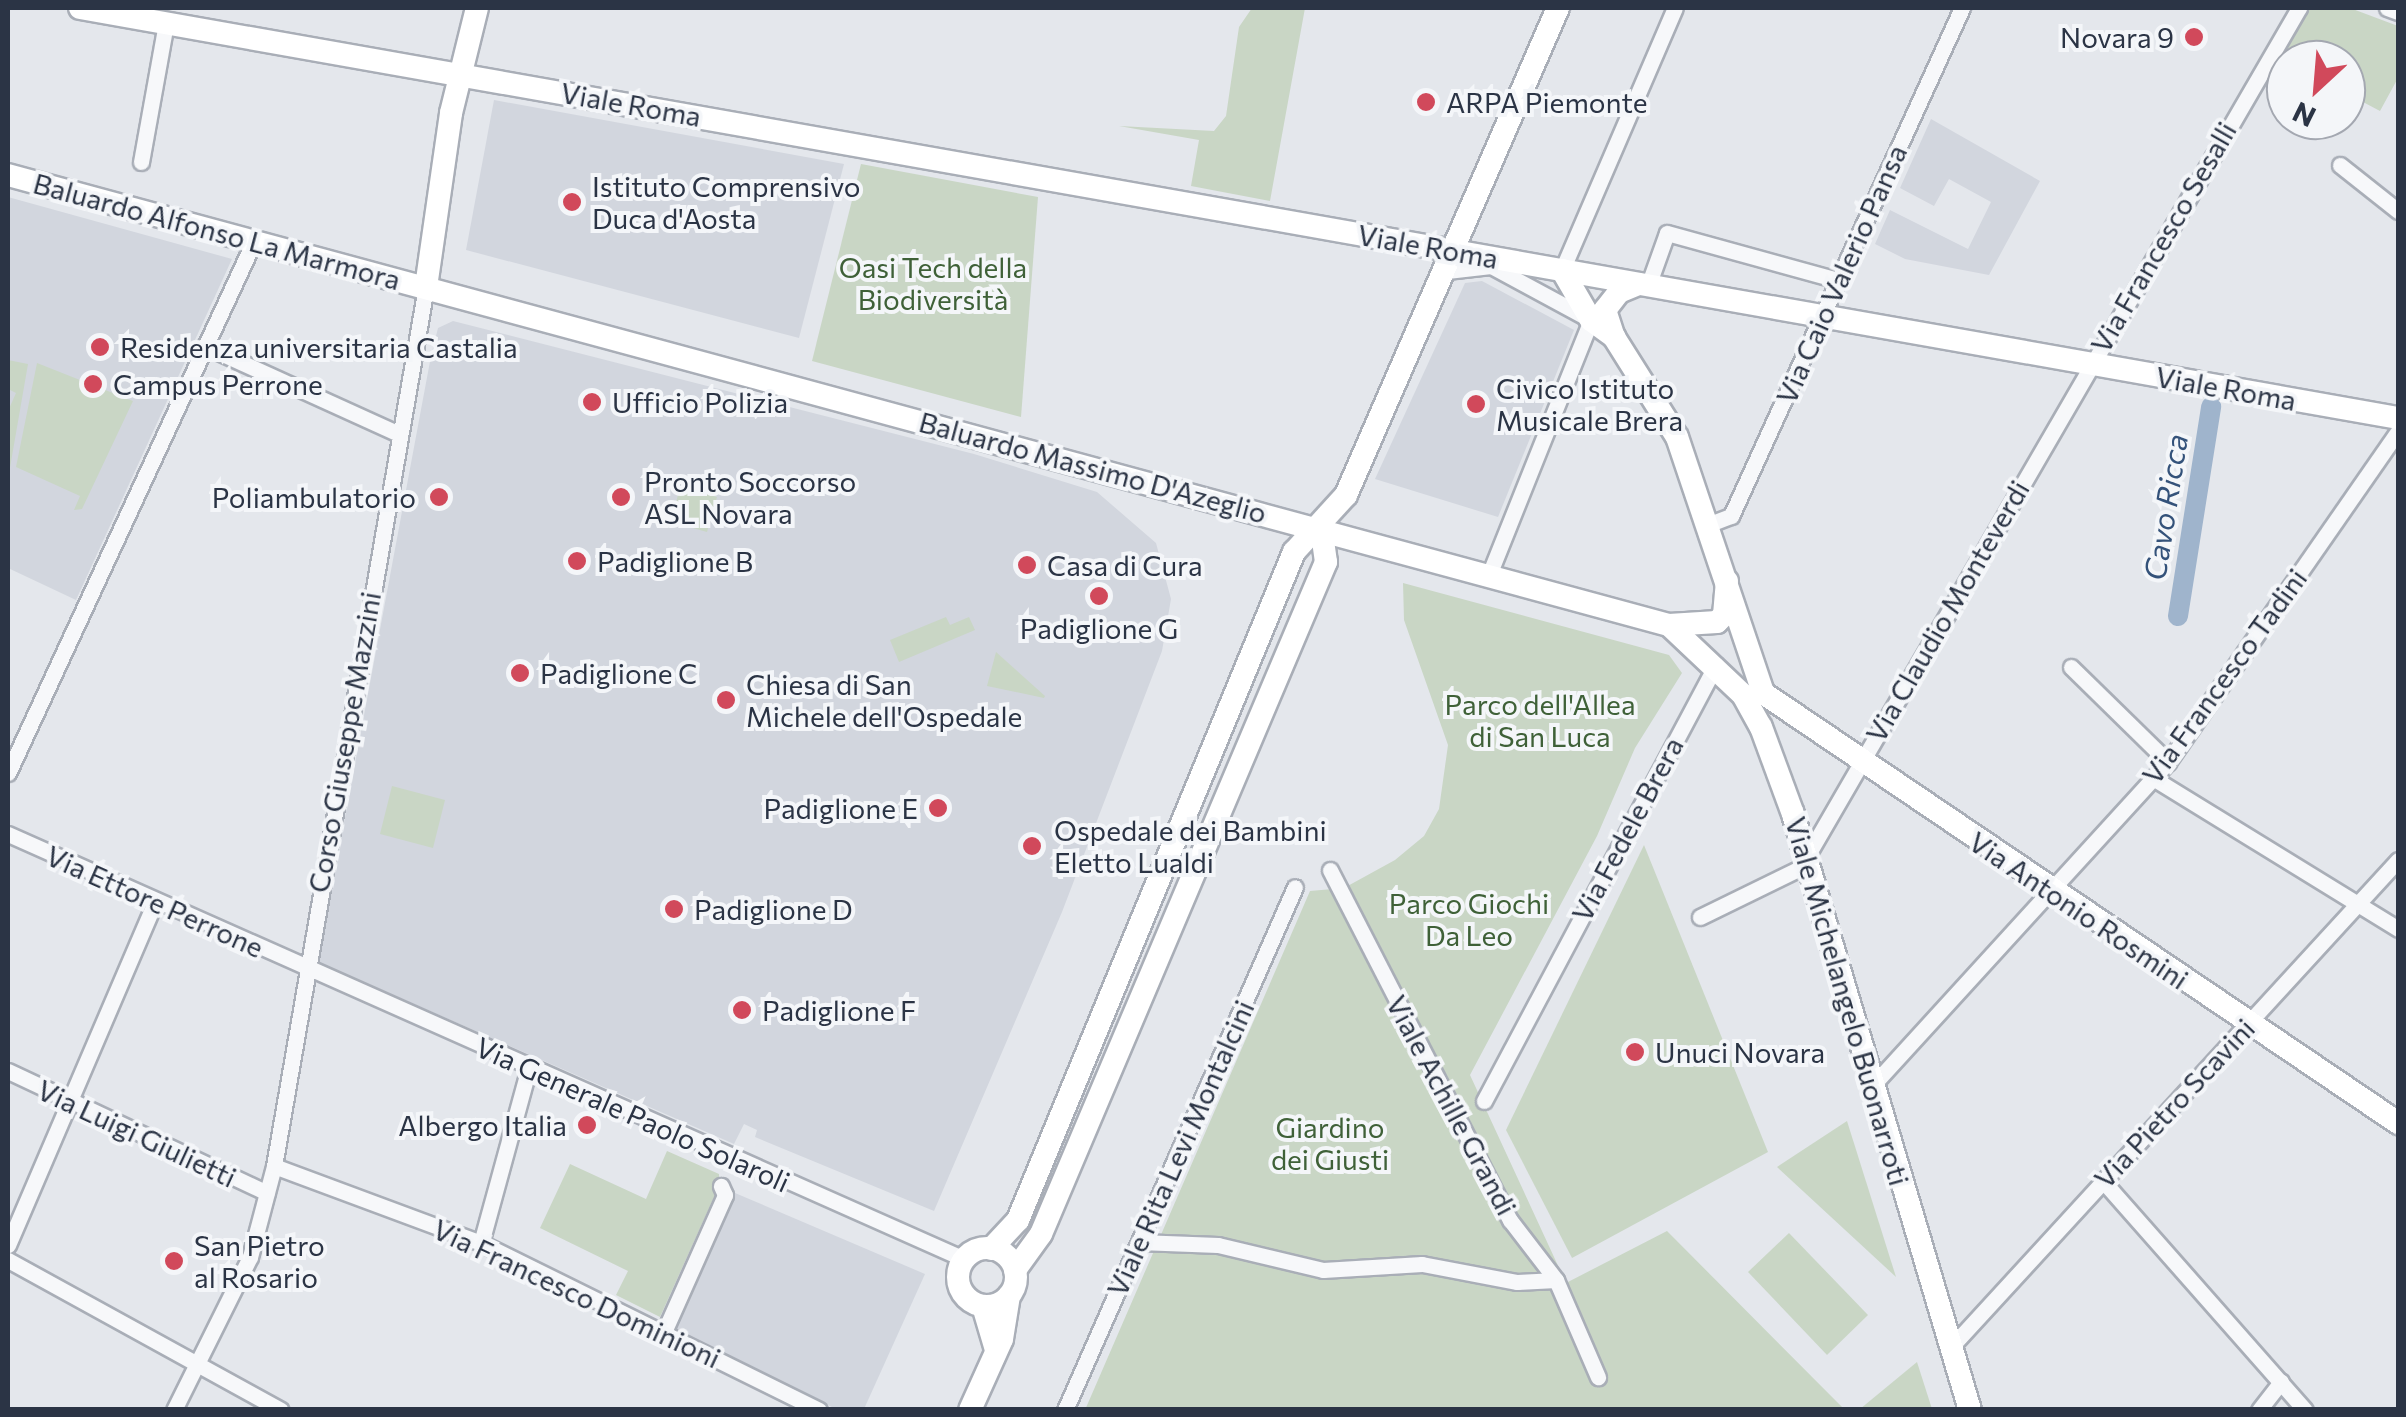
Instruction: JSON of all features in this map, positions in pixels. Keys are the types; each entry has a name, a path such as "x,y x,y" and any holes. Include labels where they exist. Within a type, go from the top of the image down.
{"street":[{"name":"Viale Roma","path":"80,8 458,74 1491,266 1591,320"},
{"path":"426,287 458,74 477,8"},
{"path":"996,1350 984,1306 960,1289 964,1259 991,1248 1018,1220 1294,551 1322,528 1346,495 1452,261 1558,8"},
{"path":"1675,8 1562,270 1591,320 1614,337 1677,437 1727,581"},
{"name":"Via Caio Valerio Pansa","path":"1707,525 1731,516 1962,8"},
{"name":"Via Francesco Sesalli","path":"2088,364 2299,8"},
{"path":"2387,8 2398,12"},
{"path":"141,162 166,22"},
{"path":"2340,165 2398,211"},
{"name":"Baluardo Alfonso La Marmora","path":"8,175 426,287"},
{"path":"1614,337 1608,301 1643,285 1667,233 1838,280"},
{"path":"8,772 254,241"},
{"name":"Viale Roma","path":"1452,261 1562,270 2398,418"},
{"name":"Corso Giuseppe Mazzini","path":"174,1410 250,1257 274,1166 303,967 426,287"},
{"name":"Baluardo Massimo D'Azeglio","path":"426,287 1669,624 1717,622 1724,614 1727,581"},
{"path":"1488,575 1591,320"},
{"path":"206,346 399,434"},
{"name":"Via Claudio Monteverdi","path":"1807,861 2088,364"},
{"name":"Via Francesco Tadini","path":"1872,1086 2047,889 2168,762 2398,431"},
{"path":"970,1410 996,1350 1015,1270 1041,1234 1326,562 1322,528"},
{"name":"Via Antonio Rosmini","path":"1727,581 1764,694 1860,764 2398,1123"},
{"path":"1276,596 1290,593 1306,608"},
{"name":"Viale Michelangelo Buonarroti","path":"1669,624 1716,665 1761,727 1807,861 1970,1410"},
{"name":"Via Fedele Brera","path":"1484,1101 1716,665"},
{"path":"2071,667 2168,762"},
{"path":"2153,778 2398,928"},
{"name":"Via Ettore Perrone","path":"8,834 303,967"},
{"name":"Via Pietro Scavini","path":"1951,1346 2398,860"},
{"path":"1700,917 1807,861"},
{"name":"Viale Achille Grandi","path":"1330,870 1510,1220 1556,1280 1598,1378"},
{"name":"Viale Rita Levi Montalcini","path":"1066,1410 1134,1247 1295,887"},
{"path":"8,1245 155,902"},
{"name":"Via Generale Paolo Solaroli","path":"303,967 964,1259"},
{"path":"482,1243 528,1067"},
{"name":"Via Luigi Giulietti","path":"8,1071 68,1105 267,1195"},
{"name":"Via Francesco Dominioni","path":"274,1166 482,1243 819,1410"},
{"path":"2103,1180 2305,1410"},
{"path":"664,1332 727,1191"},
{"path":"1134,1247 1218,1245 1324,1270 1422,1264 1517,1282 1556,1280"},
{"path":"991,1248 1015,1270"},
{"path":"8,1261 282,1410"},
{"path":"984,1306 1010,1296"},
{"path":"2259,1410 2281,1382"}],"shaded area":[{"path":"494,100 844,164 799,338 466,250"},
{"path":"1931,119 2040,181 1989,275 1905,259 1875,244 1890,210 1968,249 1991,202 1949,179 1934,206 1900,188"},
{"name":"Campus Perrone","path":"8,197 232,259 76,600 8,568"},
{"name":"Civico Istituto Musicale Brera","path":"1482,281 1574,330 1498,517 1375,479 1465,283"},
{"path":"453,321 974,454 1097,492 1156,543 1171,599 1162,651 1062,912 934,1211 755,1137 757,1130 744,1124 734,1144 318,962 431,356 438,328"},
{"path":"735,1193 925,1274 864,1409 836,1409 674,1331"}],"green space":[{"path":"1252,8 1305,8 1270,201 1191,186 1199,140 1119,126 1214,131 1226,116 1239,27"},
{"path":"2310,8 2350,8 2398,26 2398,78 2380,111 2366,104 2366,40 2290,40"},
{"name":"Oasi Tech della Biodiversità","path":"861,164 1038,197 1021,417 812,361"},
{"path":"8,360 28,364 8,479 8,411 16,393 8,389"},
{"path":"37,363 133,401 82,509 74,510 80,496 16,467"},
{"path":"680,487 717,497 707,532 671,522"},
{"name":"Parco dell'Allea di San Luca","path":"1403,583 1669,655 1682,673 1635,748 1597,836 1470,1075 1566,1283 1667,1231 1844,1409 1085,1410 1310,891 1344,888 1395,860 1424,836 1439,809 1448,745 1404,620"},
{"path":"946,617 950,625 969,617 975,630 899,662 890,640"},
{"path":"996,652 1045,696 1044,698 987,686"},
{"path":"392,786 445,800 433,848 380,834"},
{"name":"Unuci Novara","path":"1644,845 1768,1152 1572,1258 1506,1130"},
{"path":"1847,1121 1896,1277 1777,1167"},
{"path":"667,1151 719,1174 719,1186 660,1317 616,1295 628,1271 540,1228 570,1164 646,1199"},
{"path":"1789,1233 1868,1315 1827,1355 1748,1272"},
{"path":"1917,1362 1932,1409 1860,1409"}],"waterway":[{"name":"Cavo Ricca","path":"2178,616 2211,407"}],"place":[{"name":"Novara 9","path":"2194,37"},
{"name":"ARPA Piemonte","path":"1426,102"},
{"name":"Istituto Comprensivo Duca d'Aosta","path":"572,202"},
{"name":"Residenza universitaria Castalia","path":"100,347"},
{"name":"Campus Perrone","path":"93,384"},
{"name":"Ufficio Polizia","path":"592,402"},
{"name":"Civico Istituto Musicale Brera","path":"1476,404"},
{"name":"Poliambulatorio","path":"439,497"},
{"name":"Pronto Soccorso ASL Novara","path":"621,497"},
{"name":"Padiglione B","path":"577,561"},
{"name":"Casa di Cura","path":"1027,565"},
{"name":"Padiglione G","path":"1099,596"},
{"name":"Padiglione C","path":"520,673"},
{"name":"Chiesa di San Michele dell'Ospedale","path":"726,700"},
{"name":"Padiglione E","path":"938,808"},
{"name":"Ospedale dei Bambini Eletto Lualdi","path":"1032,846"},
{"name":"Padiglione D","path":"674,909"},
{"name":"Padiglione F","path":"742,1010"},
{"name":"Unuci Novara","path":"1635,1052"},
{"name":"Albergo Italia","path":"587,1125"},
{"name":"San Pietro al Rosario","path":"174,1261"}],"park label":[{"name":"Parco Giochi Da Leo","path":"1469,919"},
{"name":"Giardino dei Giusti","path":"1330,1143"}]}
